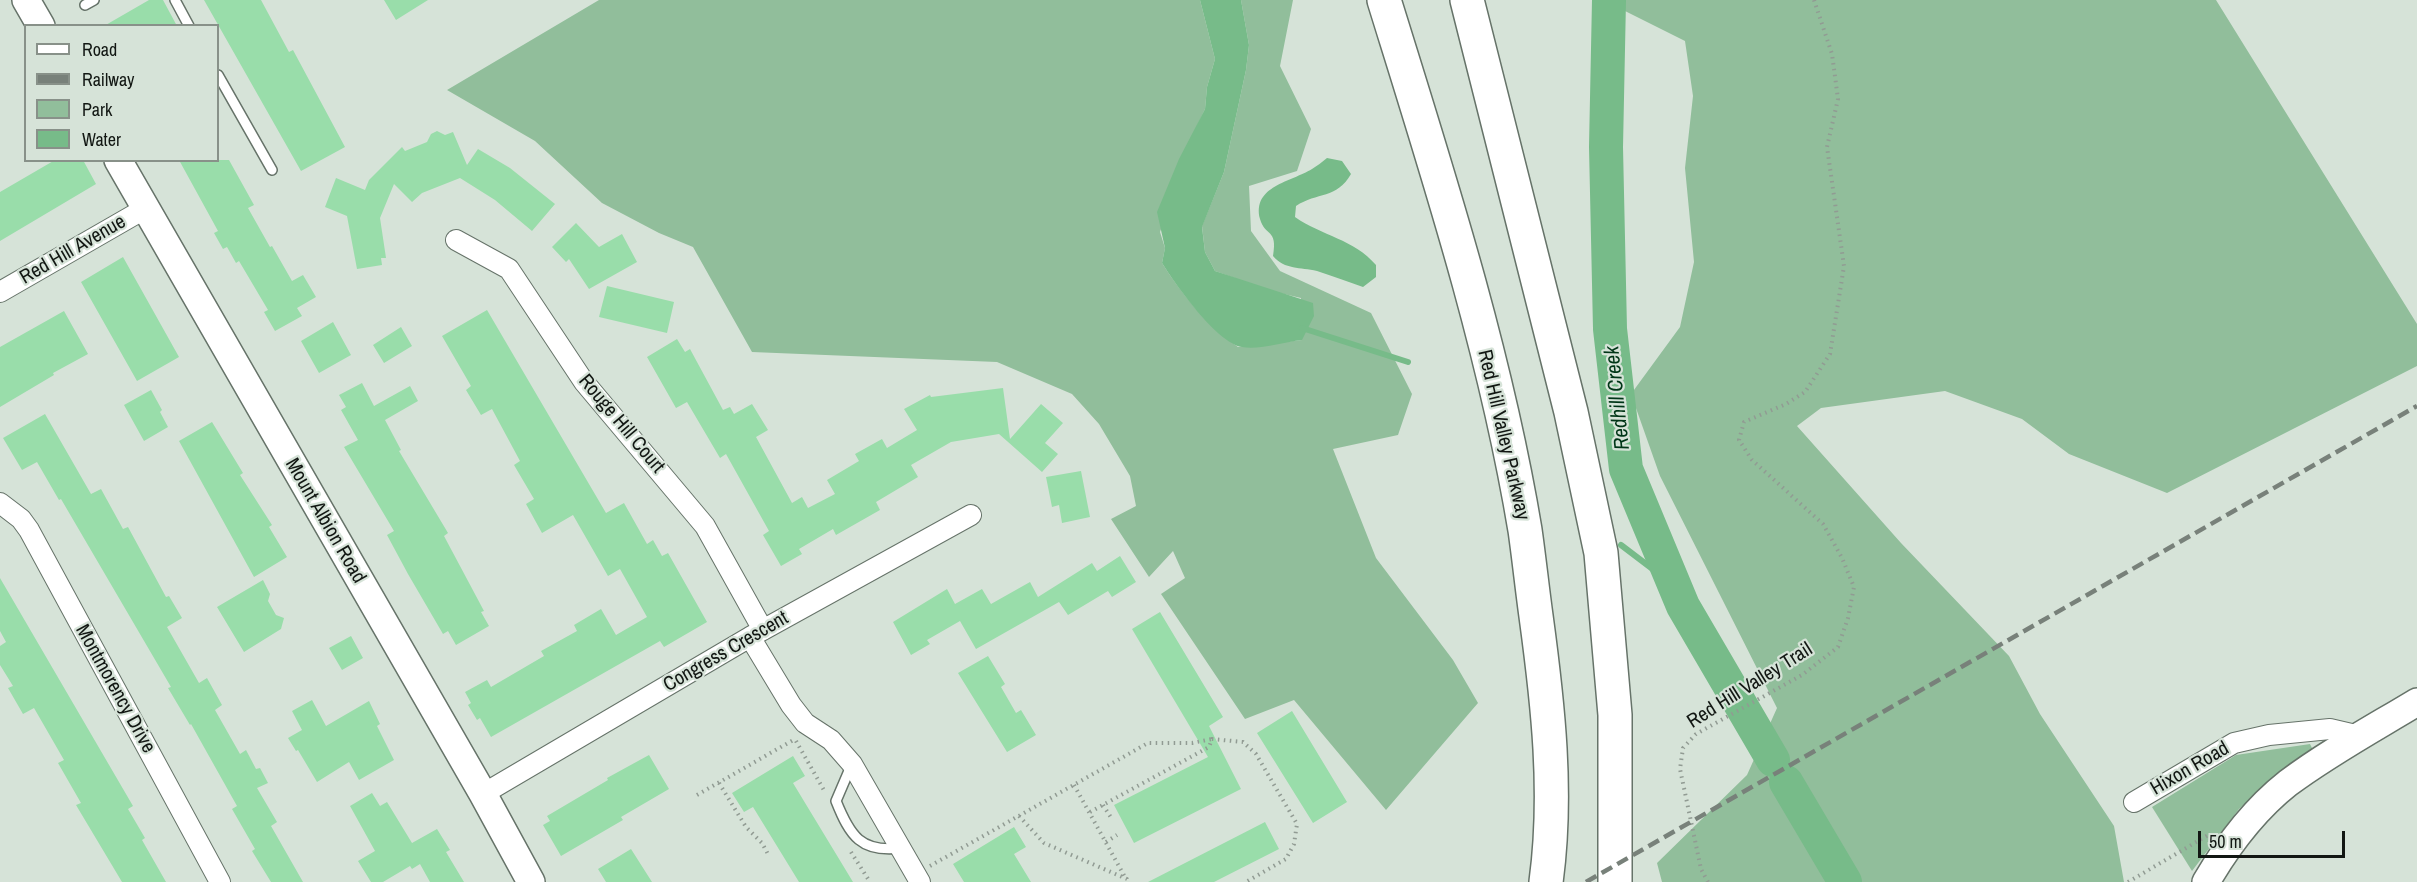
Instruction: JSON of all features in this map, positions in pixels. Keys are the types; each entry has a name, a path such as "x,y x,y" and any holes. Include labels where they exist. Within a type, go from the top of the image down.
{"highway":[{"name":"Red Hill Valley Parkway","path":"1384,0 1437,171 1474,307 1505,434 1524,530 1541,651 1551,748 1551,845 1546,882"},
{"path":"1467,0 1571,412 1601,553 1615,715 1615,882"}],"street":[{"path":"26,0 39,24"},
{"name":"Mount Albion Road","path":"119,162 483,794 531,882"},
{"name":"Red Hill Avenue","path":"0,292 146,208"},
{"name":"Rouge Hill Court","path":"456,240 509,269 584,382 705,526 791,705 805,723 831,740 852,764 918,878"},
{"name":"Montmorency Drive","path":"0,503 21,519 29,530 220,882"},
{"name":"Congress Crescent","path":"483,794 756,634 971,515"},
{"path":"2206,882 2220,859 2262,807 2288,783 2417,702"},
{"name":"Hixon Road","path":"2134,802 2234,743 2269,735 2330,729 2360,736"}],"lane":[{"path":"85,5 94,0"},
{"path":"175,0 188,24"},
{"path":"219,77 272,170"},
{"path":"852,764 836,801 846,825 861,843 884,850 902,848"}],"path":[{"name":"Red Hill Valley Trail","path":"1708,882 1701,869 1680,769 1683,748 1696,734 1802,675 1838,647 1848,618 1854,587 1842,558 1823,524 1752,460 1739,440 1744,422 1786,404 1805,392 1830,354 1844,266 1827,147 1838,99 1832,54 1814,0"},
{"path":"789,730 827,796"},
{"path":"697,795 795,739"},
{"path":"1090,812 1209,747 1212,740"},
{"path":"918,878 1019,816 1148,743 1192,743 1212,740 1243,742 1256,754 1297,824 1294,844 1286,859 1246,882"},
{"path":"719,783 746,827 762,843 770,856"},
{"path":"1074,784 1127,881"},
{"path":"1103,804 1112,819"},
{"path":"1019,816 1044,843 1127,881"},
{"path":"2127,882 2227,822 2241,833"},
{"path":"1106,842 1117,835"},
{"path":"850,850 870,882"}],"green space":[{"path":"599,0 1200,0 1215,59 1207,87 1205,109 1195,130 1160,232 1165,248 1162,263 1196,309 1238,347 1302,340 1301,298 1271,291 1215,271 1205,252 1202,226 1224,172 1246,70 1249,45 1241,0 1293,0 1280,66 1311,129 1297,171 1249,186 1251,231 1280,271 1371,313 1412,394 1398,435 1333,449 1376,558 1453,660 1478,703 1386,810 1294,700 1245,719 1161,594 1185,578 1173,551 1149,577 1111,519 1136,506 1130,476 1099,424 1072,394 997,362 752,352 693,247 659,233 602,203 535,141 447,90"},
{"path":"1603,0 2216,0 2417,324 2417,366 2167,493 2069,454 2022,419 1945,391 1821,408 1797,426 1901,543 2009,656 2040,714 2114,826 2124,882 1662,882 1657,863 1747,775 1777,708 1660,476 1631,394 1680,327 1694,262 1685,168 1693,96 1685,41"},
{"path":"2310,744 2313,750 2270,781 2239,809 2192,871 2152,807 2236,755"}],"water":[{"path":"1200,0 1241,0 1249,45 1246,70 1224,172 1202,227 1205,252 1215,271 1313,303 1314,316 1302,340 1256,347 1242,347 1232,343 1209,324 1162,263 1165,248 1157,212 1179,159 1205,109 1207,87 1215,59"},
{"path":"1327,158 1342,161 1351,174 1339,188 1296,206 1295,217 1348,243 1376,265 1376,277 1363,287 1317,271 1283,264 1273,256 1274,241 1260,219 1259,208 1267,192 1312,169"}],"building":[{"path":"149,0 163,0 176,24 107,24"},
{"path":"204,0 261,0 289,52 293,50 345,147 301,171"},
{"path":"384,0 428,0 396,20"},
{"path":"437,131 445,135 453,132 467,165 478,149 510,168 555,204 532,231 495,200 460,178 422,193 412,202 394,184 380,218 386,258 381,258 382,265 357,269 347,216 325,207 336,178 365,190 369,180 402,147 405,151 427,142 431,134"},
{"path":"229,160 254,205 248,208 270,247 272,246 292,281 303,275 316,297 297,308 302,316 275,331 264,312 268,310 239,261 236,263 227,247 223,249 214,233 218,231 180,162"},
{"path":"52,162 84,162 96,184 0,241 0,192"},
{"path":"576,223 599,247 622,234 637,262 589,289 569,259 566,262 552,247"},
{"path":"123,257 179,357 137,381 81,282"},
{"path":"607,286 674,302 667,333 599,317"},
{"path":"487,310 606,513 624,503 647,544 653,540 662,556 668,553 707,622 664,647 660,641 491,737 480,718 477,720 468,705 471,703 465,692 487,680 491,687 544,656 541,651 577,631 574,625 601,609 616,635 647,617 620,569 608,576 573,515 542,533 526,504 534,499 514,465 520,461 492,409 481,415 466,390 471,386 442,336"},
{"path":"64,311 88,354 0,407 0,347"},
{"path":"333,322 351,355 319,373 301,341"},
{"path":"401,327 412,346 384,363 373,345"},
{"path":"677,339 685,352 690,349 723,410 730,407 734,414 752,404 768,430 756,437 792,503 802,497 808,508 835,494 827,480 859,461 855,454 882,439 887,448 917,430 904,409 930,395 931,397 1003,388 1010,439 1041,404 1063,423 1045,443 1058,454 1042,472 999,434 951,442 911,465 918,477 876,502 880,510 836,535 833,529 799,549 802,554 781,566 763,535 769,531 726,454 720,458 687,402 676,408 647,357"},
{"path":"362,383 374,406 410,386 418,401 385,420 401,450 399,451 448,533 444,536 484,611 481,612 489,626 456,645 448,631 443,634 408,574 387,535 394,531 344,447 358,440 341,410 346,407 339,395"},
{"path":"151,390 168,427 144,441 124,405"},
{"path":"45,414 91,494 101,489 123,529 128,527 166,597 169,596 182,618 167,627 199,683 207,678 222,705 215,710 240,754 246,750 256,769 260,768 268,783 257,788 277,822 271,826 303,882 271,882 252,851 255,849 232,809 237,806 168,688 171,687 61,499 59,500 37,462 22,470 3,438"},
{"path":"212,422 243,473 240,475 272,525 269,527 287,557 254,577 179,441"},
{"path":"1081,471 1090,517 1062,523 1059,505 1052,507 1046,477"},
{"path":"1120,556 1136,582 1112,597 1108,591 1068,615 1059,602 976,649 960,621 927,640 930,644 911,655 893,622 947,589 955,604 982,589 991,604 1030,582 1038,597 1092,563 1097,571"},
{"path":"0,578 133,806 128,809 145,838 142,840 166,882 122,882 76,805 81,803 58,763 64,760 34,708 23,714 8,688 13,686 0,665 0,646 6,642 0,631"},
{"path":"263,580 270,594 268,601 276,615 284,618 281,629 244,652 217,607"},
{"path":"1160,612 1223,717 1209,726 1241,789 1134,843 1114,805 1208,757 1132,629"},
{"path":"351,636 363,658 342,670 329,648"},
{"path":"988,656 1005,684 1001,687 1016,713 1021,710 1036,735 1007,752 958,673"},
{"path":"312,700 326,726 369,701 380,724 377,726 394,760 359,780 349,762 317,782 288,738 302,730 292,711"},
{"path":"1292,711 1347,802 1313,823 1257,733"},
{"path":"649,755 669,789 621,817 623,820 561,856 543,825 550,821 547,816 608,780 607,778"},
{"path":"793,756 805,776 793,783 853,882 799,882 753,807 744,812 732,793"},
{"path":"372,793 380,806 387,802 412,843 437,829 450,850 446,852 464,882 430,882 420,864 412,869 410,866 383,882 371,882 358,861 375,851 350,806"},
{"path":"1265,822 1279,849 1214,882 1148,882"},
{"path":"1014,827 1026,847 1014,854 1031,882 964,882 953,864"},
{"path":"631,849 652,882 606,882 598,869"}],"waterway":[{"name":"Redhill Creek","path":"1609,0 1606,147 1610,329 1626,469 1683,606 1773,760"},
{"path":"1302,328 1408,362"},
{"path":"1621,545 1675,586"},
{"name":"Redhill Creek","path":"1786,782 1845,882"}],"railway":[{"path":"1586,882 2417,406"}]}
